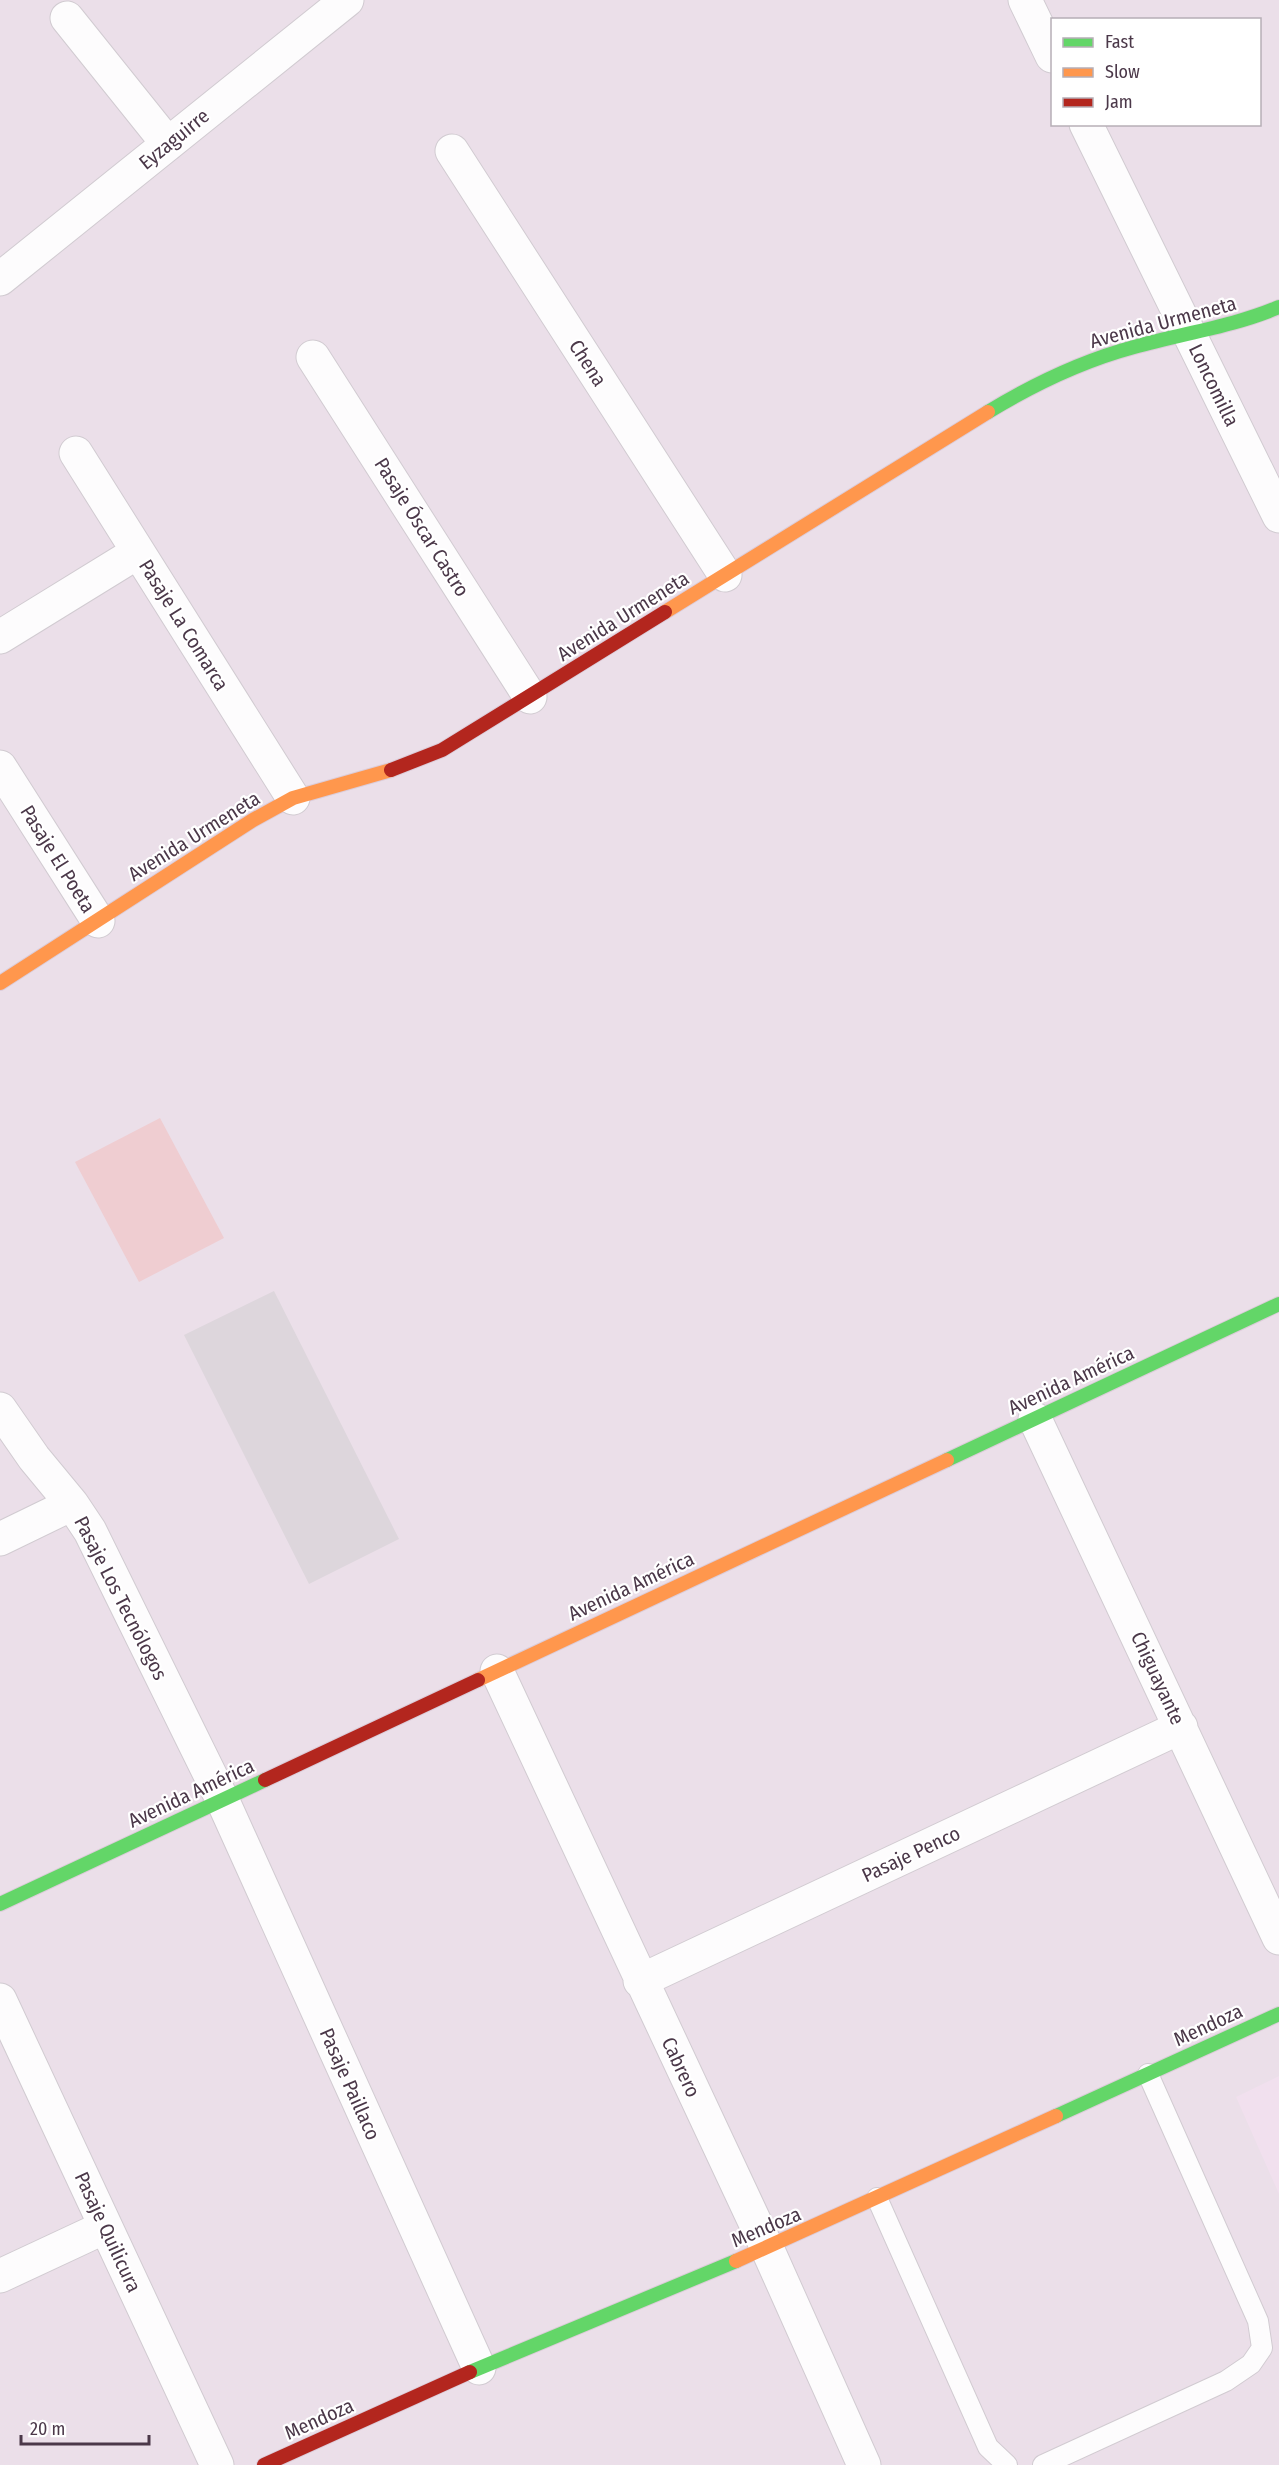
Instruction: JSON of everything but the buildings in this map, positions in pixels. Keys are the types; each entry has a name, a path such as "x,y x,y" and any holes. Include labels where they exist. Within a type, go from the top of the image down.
{"street":[{"path":"1025,0 1051,52"},
{"name":"Eyzaguirre","path":"3,269 168,144 341,2"},
{"path":"67,18 168,144"},
{"name":"Loncomilla","path":"1087,126 1279,516"},
{"name":"Chena","path":"452,151 724,575"},
{"name":"Avenida Urmeneta","path":"0,983 253,820 292,798 399,768 442,750 1019,393 1096,358 1189,333 1241,322 1279,307"},
{"name":"Pasaje Óscar Castro","path":"313,357 530,697"},
{"name":"Pasaje La Comarca","path":"76,453 292,798"},
{"path":"0,637 138,552"},
{"name":"Pasaje El Poeta","path":"0,767 98,921"},
{"name":"Avenida América","path":"0,1904 1279,1304"},
{"name":"Pasaje Los Tecnólogos","path":"0,1409 90,1531 222,1799"},
{"name":"Chiguayante","path":"1035,1419 1279,1938"},
{"path":"0,1539 72,1504"},
{"name":"Cabrero","path":"496,1671 767,2248 864,2465"},
{"name":"Pasaje Penco","path":"640,1981 1181,1727"},
{"name":"Pasaje Paillaco","path":"222,1799 479,2368"},
{"name":"Pasaje Quilicura","path":"0,2000 217,2465"},
{"name":"Mendoza","path":"264,2465 479,2368 767,2248 1279,2014"},
{"path":"0,2276 105,2227"}],"lane":[{"path":"1043,2465 1226,2381 1251,2364 1262,2348 1258,2321 1148,2074"},
{"path":"877,2198 988,2447 1007,2465"}],"shaded area":[{"path":"0,0 1279,0 1279,2465 0,2465"},
{"path":"160,1118 224,1238 139,1282 75,1162"},
{"path":"1279,2076 1279,2194 1236,2097"}],"traffic: fast":[{"path":"988,412 1041,383 1096,359 1152,342 1243,320 1279,307"},
{"path":"947,1460 1279,1304"},
{"path":"0,1904 265,1780"},
{"path":"1056,2116 1279,2014"},
{"path":"470,2372 736,2261"}],"traffic: slow":[{"path":"665,612 988,412"},
{"path":"0,983 253,820 293,798 391,770"},
{"path":"478,1680 947,1460"},
{"path":"736,2261 1056,2116"}],"traffic: jam":[{"path":"391,770 442,750 665,612"},
{"path":"265,1780 478,1680"},
{"path":"264,2465 470,2372"}]}
